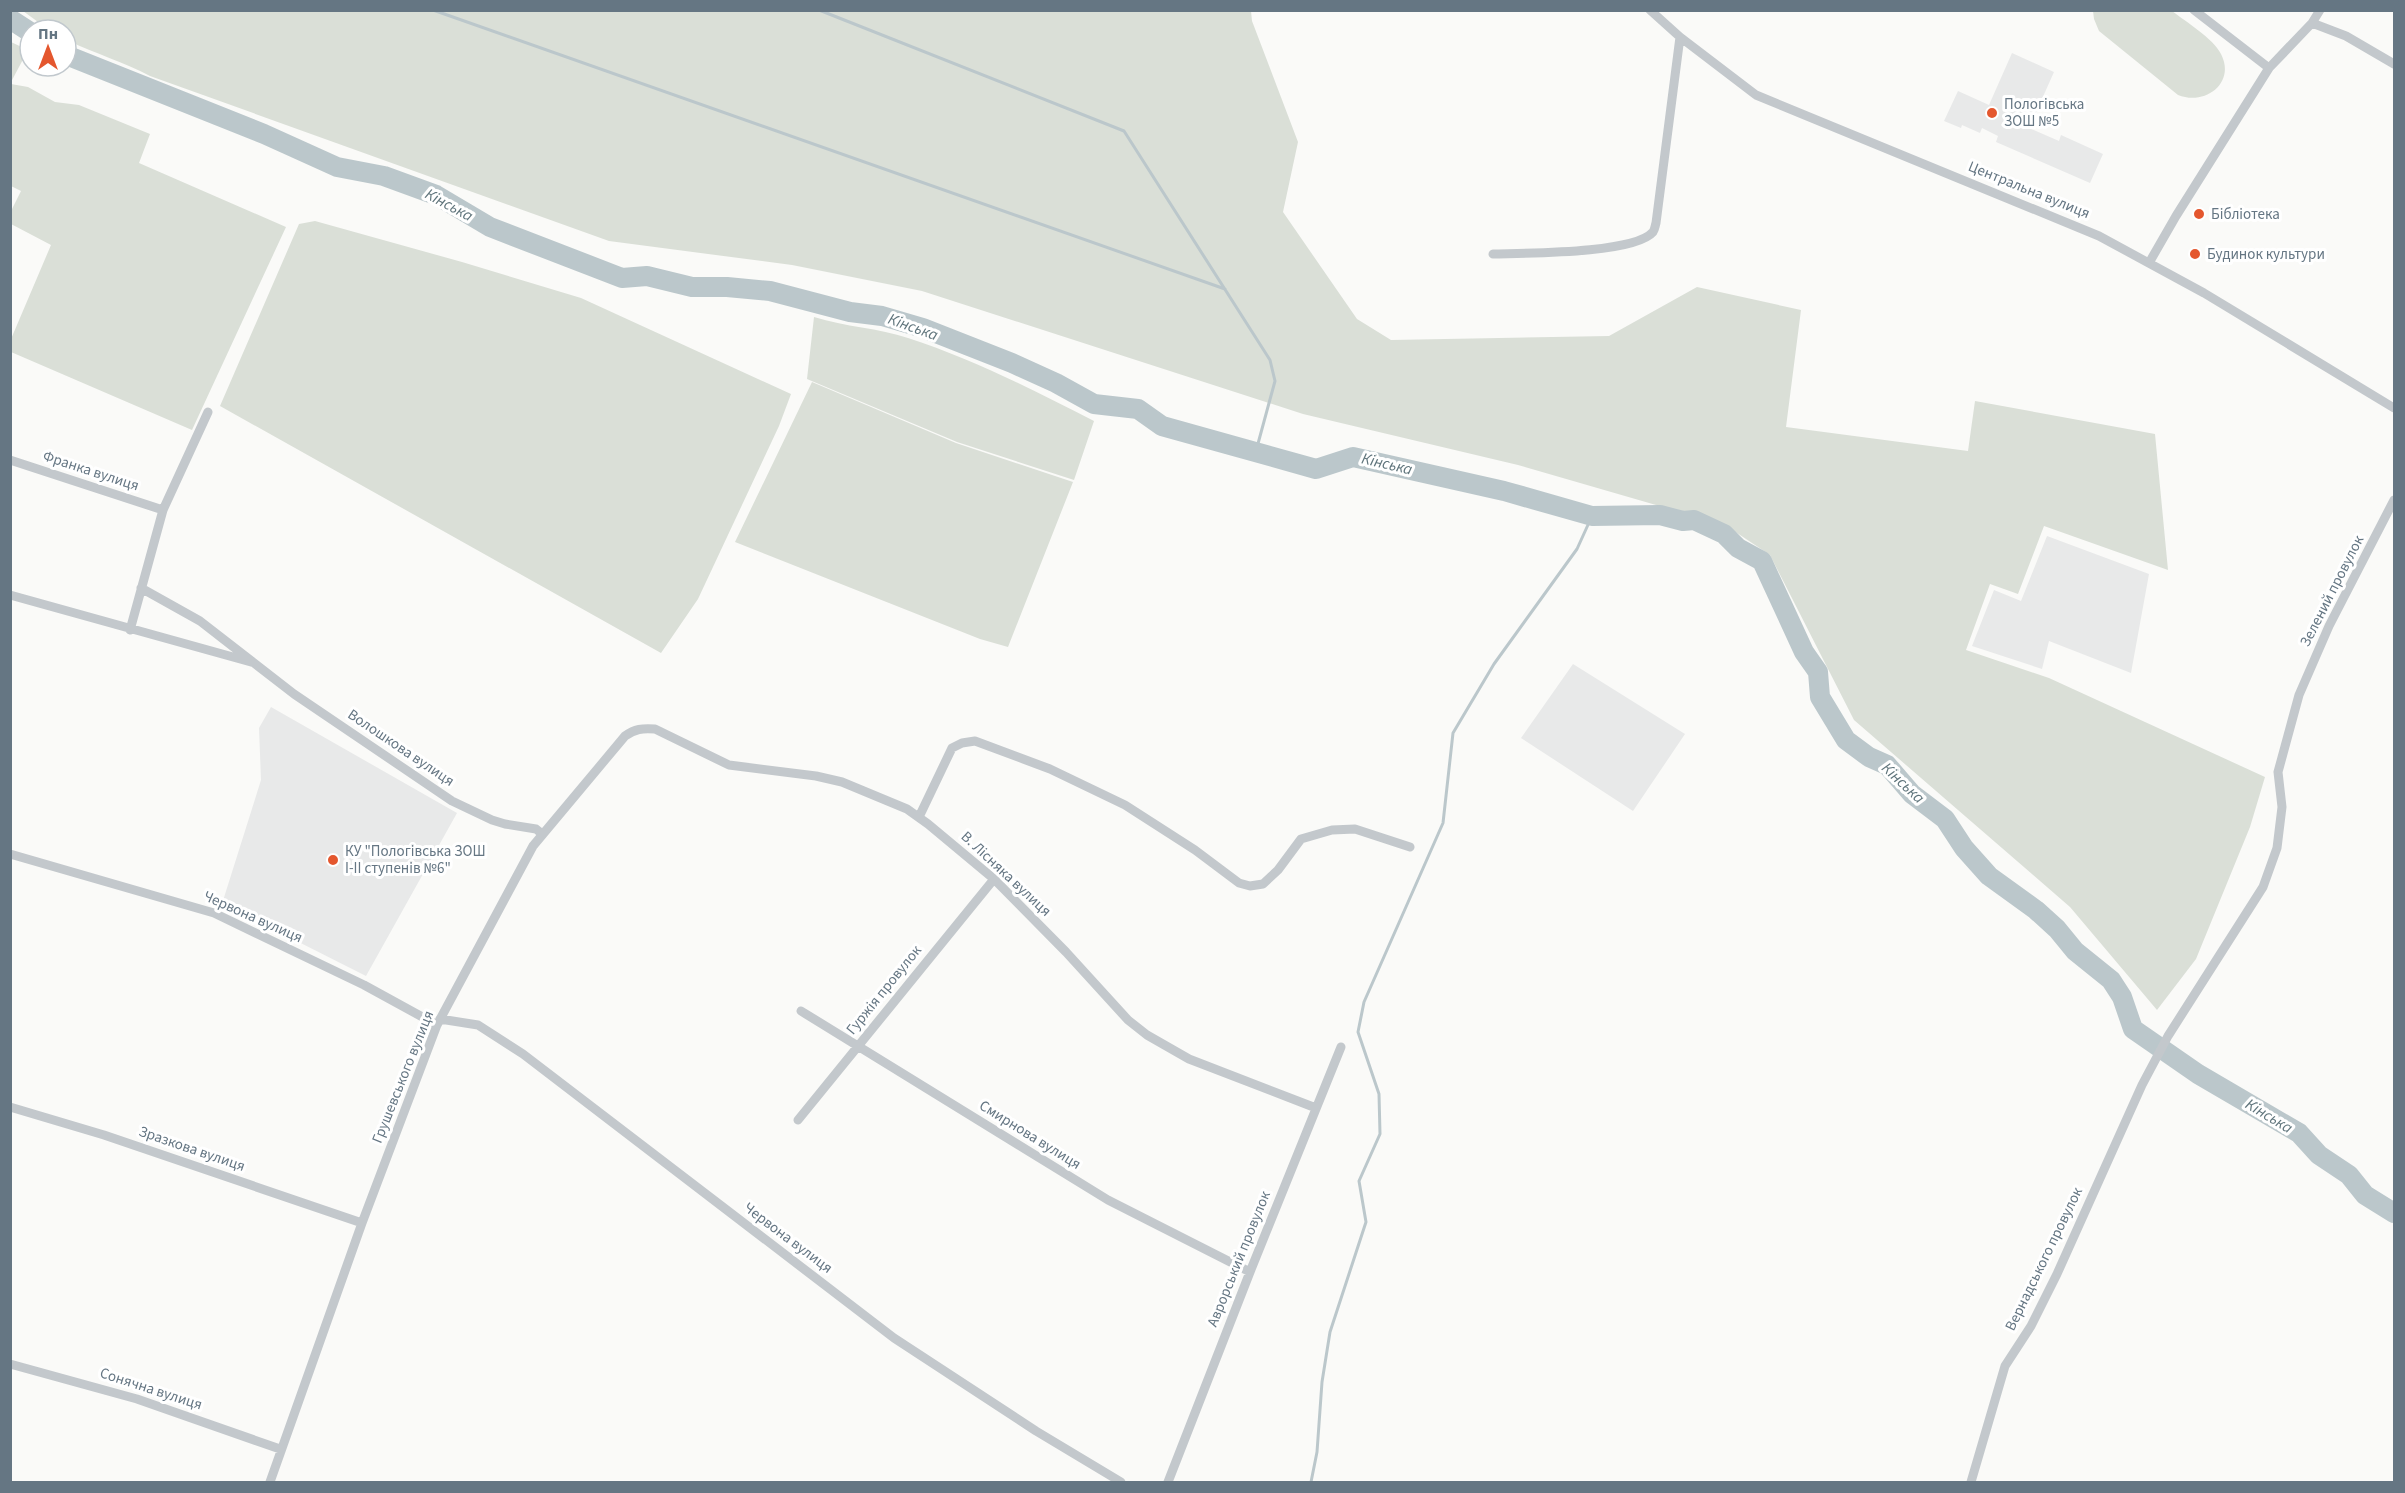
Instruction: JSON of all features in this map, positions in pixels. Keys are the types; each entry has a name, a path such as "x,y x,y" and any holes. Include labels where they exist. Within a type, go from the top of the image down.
{"street":[{"name":"Центральна вулиця","path":"1650,10 1680,37 1756,95 2099,236 2204,293 2394,408"},
{"path":"2194,10 2269,68"},
{"path":"2149,263 2175,216 2269,68 2312,22 2320,10"},
{"path":"2312,22 2346,36 2394,64"},
{"path":"1493,254 1619,246 1644,238 1653,232 1680,37"},
{"path":"130,630 163,510 208,412"},
{"name":"Франка вулиця","path":"10,460 163,510"},
{"name":"Зелений провулок","path":"2168,1036 2263,887 2277,848 2282,807 2278,772 2299,695 2329,626 2394,500"},
{"name":"Волошкова вулиця","path":"141,588 201,621 294,694 452,801 492,820 536,829 542,833"},
{"name":"Волошкова вулиця","path":"10,595 256,664"},
{"name":"Грушевського вулиця","path":"270,1482 362,1223 439,1022 533,846 625,736 642,728"},
{"name":"В. Лісняка вулиця","path":"642,728 655,729 729,765 746,769 816,776 843,782 919,817 994,879 1066,952 1128,1020 1147,1035 1189,1059 1316,1108"},
{"path":"919,817 952,748 975,741 1050,769 1125,805 1196,850 1239,883 1250,886 1263,884 1278,870 1301,839 1332,830 1355,829 1410,847"},
{"name":"Червона вулиця","path":"10,854 214,913 439,1022 478,1025 506,1041 894,1338 1036,1431 1121,1482"},
{"name":"Гуржія провулок","path":"798,1120 994,879"},
{"name":"Смирнова вулиця","path":"801,1011 1108,1200 1250,1272"},
{"name":"Вернадського провулок","path":"1971,1482 2006,1366 2031,1326 2057,1274 2142,1085 2168,1036"},
{"name":"Аврорський провулок","path":"1168,1482 1341,1047"},
{"name":"Зразкова вулиця","path":"10,1107 104,1135 362,1223"},
{"name":"Сонячна вулиця","path":"10,1364 137,1399 280,1449"}],"shaded area":[{"path":"23,11 1251,11 1252,21 1298,142 1283,212 1357,319 1391,340 1609,336 1697,287 1801,310 1786,427 1968,451 1975,401 2155,434 2168,570 2044,526 2018,594 1990,584 1966,650 2049,678 2265,777 2250,827 2196,959 2157,1010 2070,907 1854,720 1770,555 1725,525 1518,465 1303,414 922,291 792,265 609,241 150,76 78,45 78,18 33,18"},
{"path":"2093,11 2172,11 2206,36 2217,48 2225,65 2221,83 2207,95 2188,98 2178,95 2099,31"},
{"path":"11,42 18,45 18,69 11,82"},
{"name":"Пологівська ЗОШ №5","path":"2012,53 2054,72 2029,128 2059,141 2061,135 2103,154 2090,183 1996,142 1998,136 1982,128 1980,133 1962,125 1961,128 1944,121 1958,91 1989,105"},
{"path":"11,84 28,87 55,102 79,105 150,134 139,163 286,227 192,430 11,352 11,339 51,245 11,224 11,211 21,191 11,186"},
{"path":"315,221 581,298 791,394 779,426 698,599 661,653 220,406 299,224"},
{"path":"814,317 897,335 932,346 1002,376 1094,421 1074,480 957,442 807,379"},
{"path":"812,382 956,443 1073,482 1008,647 980,639 735,542"},
{"path":"2047,536 2149,574 2131,673 2049,641 2042,669 1972,646 1994,590 2021,601"},
{"path":"1573,664 1685,734 1633,811 1521,738"},
{"name":"КУ \"Пологівська ЗОШ І-ІІ ступенів №6\"","path":"271,707 457,813 366,976 263,924 221,907 261,780 259,728"}],"waterway":[{"path":"433,10 1225,289"},
{"path":"819,10 1124,131 1270,360 1275,381 1256,451"},
{"name":"Кінська","path":"10,19 18,24"},
{"name":"Кінська","path":"78,60 264,134 337,167 384,176 436,195 490,227 622,278 647,276 692,287 770,291 850,312 882,316 923,328 1012,363 1094,404 1138,409 1162,426 1316,469 1353,457 1504,491 1592,516 1660,515 1683,521 1694,520 1724,534 1738,548 1762,561 1804,652 1818,672 1820,697 1846,740 1869,757 1887,765 1912,794 1945,819 1964,848 1989,876 2036,910 2057,929 2075,951 2111,980 2122,997 2133,1029 2198,1074 2299,1133 2319,1155 2349,1175 2365,1195 2394,1213"},
{"path":"1311,1482 1317,1452 1322,1382 1330,1332 1366,1222 1359,1181 1380,1134 1379,1094 1358,1032 1364,1002 1443,823 1453,733 1494,664 1577,549 1592,516"}],"place":[{"name":"Пологівська ЗОШ №5","path":"1992,113"},
{"name":"Бібліотека","path":"2199,214"},
{"name":"Будинок культури","path":"2195,254"},
{"name":"КУ \"Пологівська ЗОШ І-ІІ ступенів №6\"","path":"333,860"}]}
